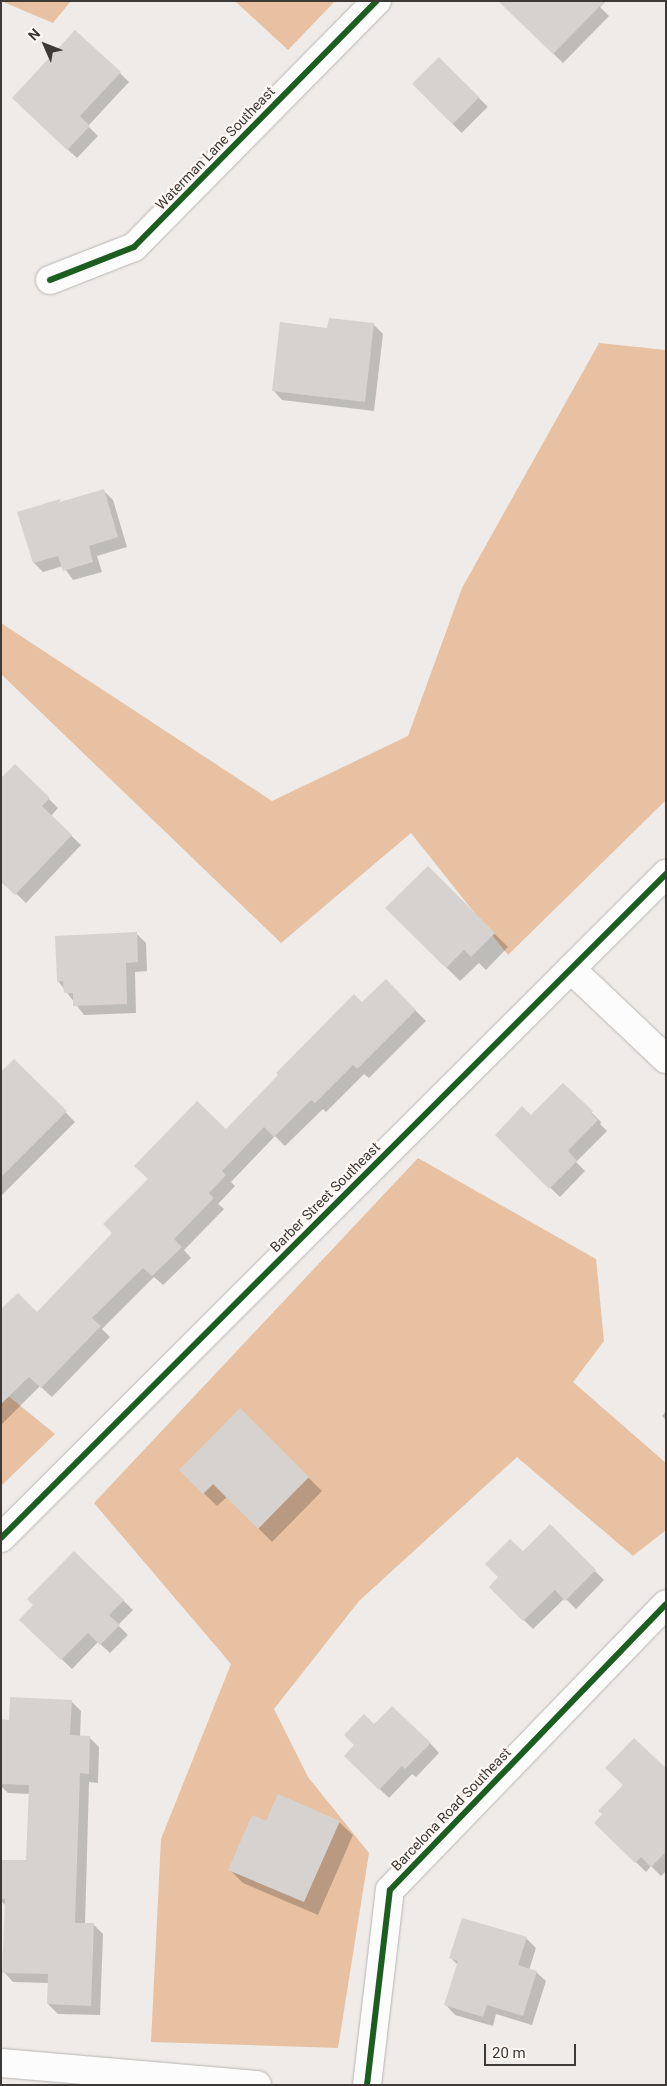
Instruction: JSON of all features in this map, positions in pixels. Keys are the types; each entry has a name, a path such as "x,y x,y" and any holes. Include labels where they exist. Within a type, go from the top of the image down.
{"street":[{"name":"Waterman Lane Southeast","path":"50,280 134,248 377,1"},
{"name":"Barber Street Southeast","path":"1,1538 666,874"},
{"path":"571,969 666,1059"},
{"name":"Barcelona Road Southeast","path":"367,2085 390,1890 666,1604"},
{"path":"1,2063 257,2085"}],"shaded area":[{"path":"1,1 71,1 53,23"},
{"path":"235,1 335,1 288,50"},
{"path":"599,343 666,350 666,800 508,955 411,833 281,943 1,674 1,623 272,801 408,736 462,588"},
{"path":"418,1158 596,1259 604,1341 573,1382 666,1463 666,1530 633,1556 517,1457 359,1601 274,1709 308,1777 369,1853 338,2048 151,2042 161,1839 231,1664 94,1503"},
{"path":"1,1390 55,1434 1,1486"}],"building":[{"path":"498,1 605,1 553,54"},
{"path":"75,30 121,72 80,116 90,126 67,150 12,98"},
{"path":"439,57 479,97 452,124 412,84"},
{"path":"329,318 374,323 365,402 272,391 280,322 327,328"},
{"path":"104,489 118,537 89,546 93,562 63,571 58,556 33,563 17,512 60,499 60,502"},
{"path":"15,764 50,798 42,806 72,835 15,895 1,882 1,778"},
{"path":"428,866 495,933 471,957 464,950 446,968 385,908"},
{"path":"137,932 138,962 126,963 127,1004 73,1006 73,993 64,993 63,981 57,982 55,936"},
{"path":"386,979 416,1010 357,1069 353,1065 315,1103 311,1100 274,1137 264,1127 222,1171 226,1175 209,1193 214,1198 174,1239 182,1247 152,1276 143,1268 92,1318 101,1326 41,1388 29,1377 1,1404 1,1309 18,1293 37,1312 112,1233 103,1224 148,1179 134,1166 197,1101 226,1129 278,1075 276,1073 354,994 362,1002"},
{"path":"14,1059 67,1111 1,1177 1,1072"},
{"path":"563,1083 593,1111 591,1113 598,1120 568,1151 577,1161 549,1189 495,1135 522,1106 531,1115"},
{"path":"240,1408 309,1477 258,1529 213,1484 203,1494 179,1470"},
{"path":"550,1524 596,1570 565,1601 555,1590 523,1621 489,1587 498,1577 485,1564 510,1539 523,1551"},
{"path":"74,1551 124,1600 109,1615 120,1625 100,1645 88,1633 61,1660 19,1620 33,1605 27,1599"},
{"path":"10,1697 72,1700 70,1735 90,1736 89,1774 80,1773 75,1923 94,1923 91,2006 47,2004 48,1974 2,1973 5,1899 1,1899 1,1860 26,1860 29,1785 1,1784 1,1719 9,1720"},
{"path":"392,1706 431,1743 405,1769 402,1766 379,1790 344,1756 354,1745 344,1735 364,1714 374,1724"},
{"path":"634,1738 666,1768 666,1852 651,1867 641,1857 635,1863 594,1823 602,1814 598,1811 623,1785 605,1768"},
{"path":"278,1794 340,1821 304,1902 228,1870 252,1815 266,1821"},
{"path":"462,1918 527,1937 518,1965 537,1971 523,2016 487,2005 483,2017 444,2005 458,1961 449,1958"}],"cycle path":[{"path":"50,280 134,247 377,1"},
{"path":"1,1538 666,874"},
{"path":"367,2085 390,1890 666,1604"}]}
